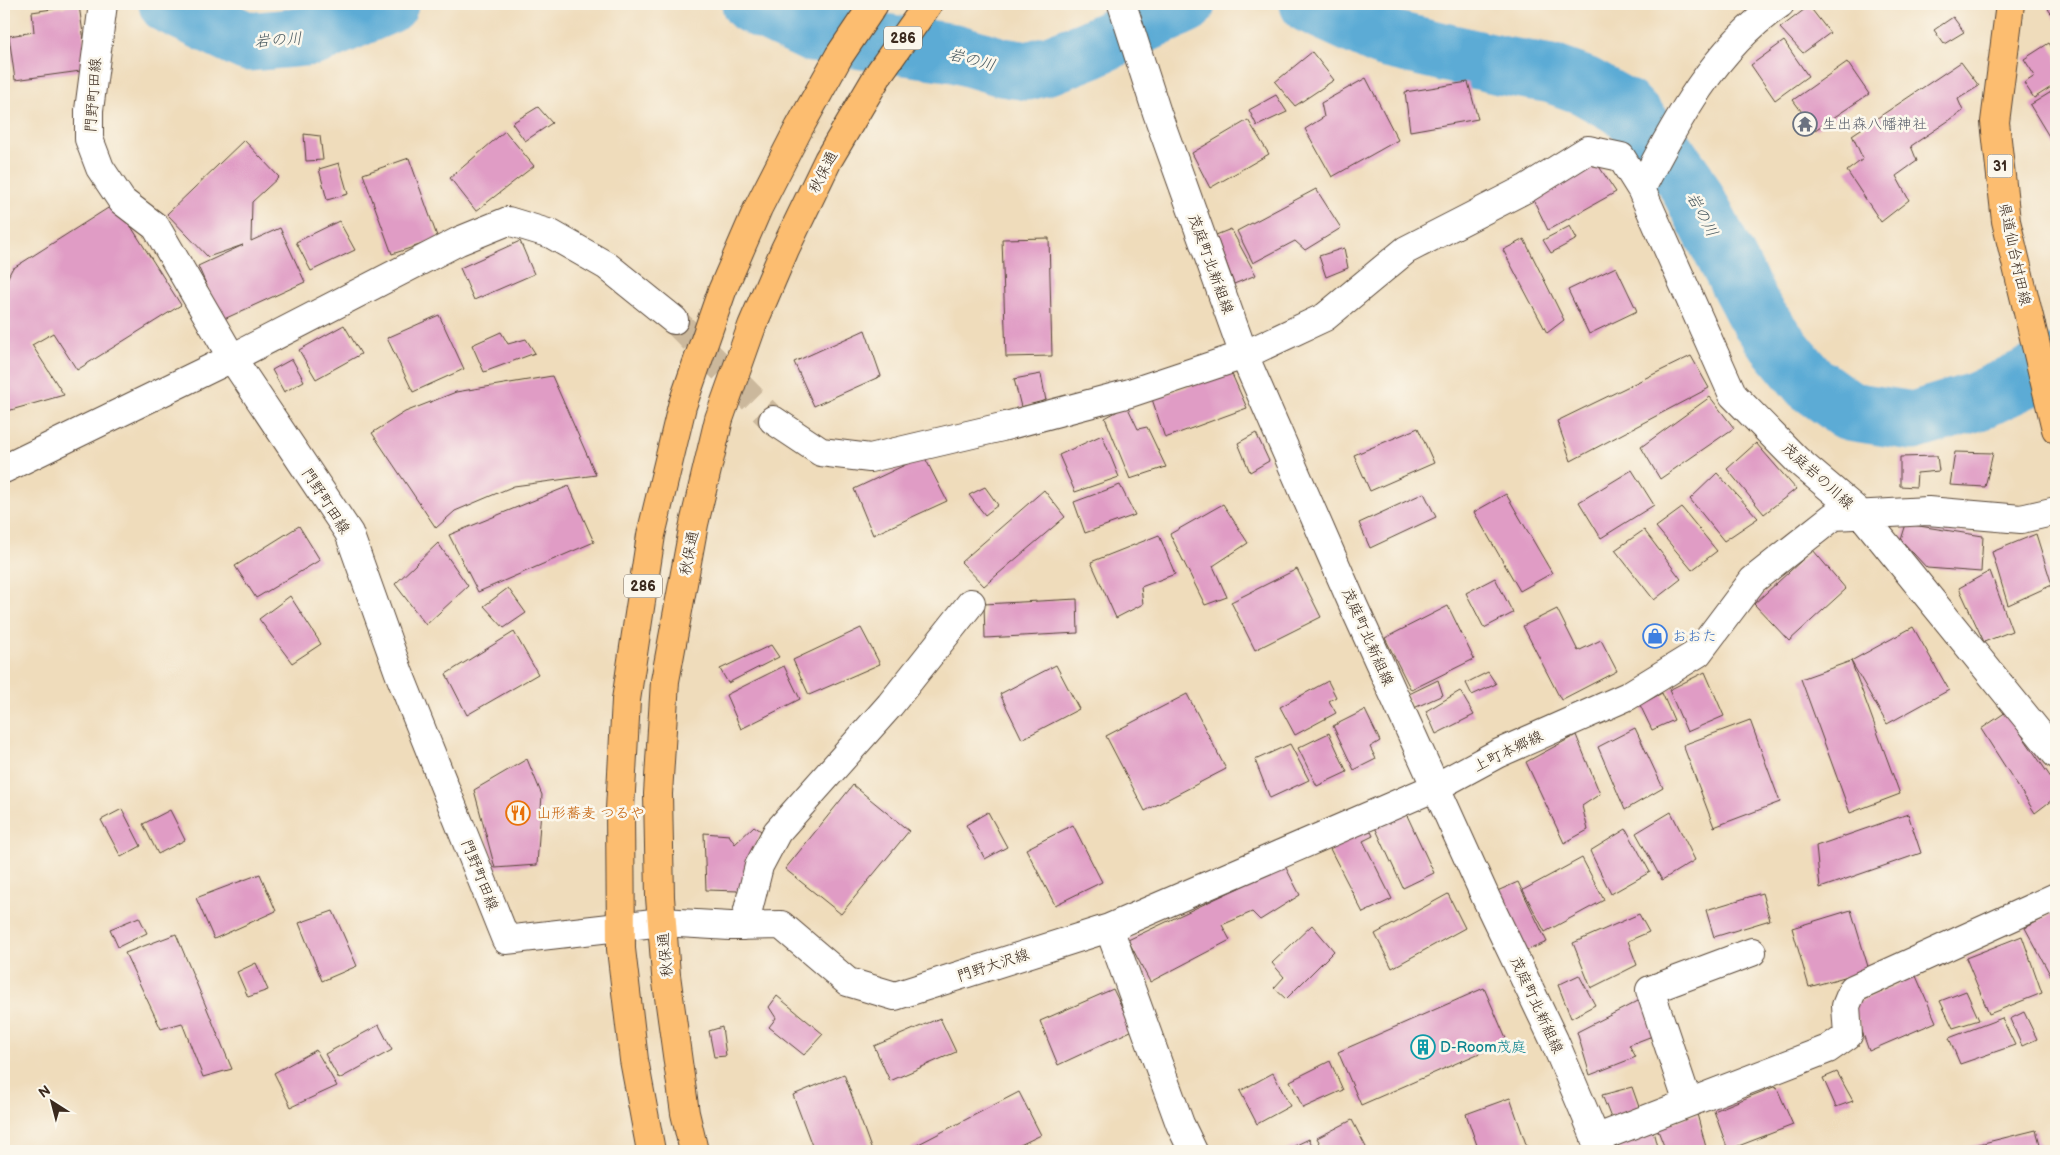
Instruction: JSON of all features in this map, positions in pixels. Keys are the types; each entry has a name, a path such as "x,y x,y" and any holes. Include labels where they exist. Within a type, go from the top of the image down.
{"main road":[{"name":"286","path":"651,1151 634,1060 621,949 620,809 626,700 651,535 682,406 722,291 758,208 839,56 874,4"},
{"name":"秋保通","path":"694,1151 685,1113 662,922 658,794 665,681 694,524 719,419 752,326 785,250 828,160 880,72 927,4"},
{"name":"県道仙台村田線","path":"2010,4 1995,122 2006,221 2056,429"}],"street":[{"name":"門野町田線","path":"103,4 89,110 89,139 100,168 122,200 156,227 232,358 349,533 399,673 506,940 662,922"},
{"name":"茂庭町北新組線","path":"1122,4 1157,113 1244,355 1354,607 1554,1040 1598,1145"},
{"path":"1646,179 1702,81 1727,51 1766,13 1780,4"},
{"name":"茂庭岩の川線","path":"773,420 821,452 870,458 1002,427 1130,393 1244,355 1325,317 1406,250 1527,188 1588,150 1621,157 1646,179 1733,395 1797,460 1862,515 2056,754"},
{"path":"4,469 232,358 459,241 508,221 551,234 607,266 674,320"},
{"name":"上町本郷線","path":"1109,928 1436,787 1498,754 1628,696 1698,653 1753,580 1834,516 1928,511 2021,519 2056,511"},
{"path":"744,926 759,866 777,832 890,705 971,603"},
{"path":"1598,1145 1688,1103 1828,1049 1848,1035 1846,1006 1854,989 2056,898"},
{"name":"門野大沢線","path":"662,922 744,926 781,925 848,982 894,996 1109,928"},
{"path":"1109,928 1180,1124 1193,1151"},
{"path":"1688,1103 1650,990 1752,952"}],"building":[{"path":"2056,4 2056,20 2048,9"},
{"path":"79,5 88,70 15,80 9,36 34,32 32,12"},
{"path":"1809,6 1830,33 1803,53 1780,28"},
{"path":"1953,17 1964,32 1944,44 1934,30"},
{"path":"1784,41 1808,76 1775,100 1751,65"},
{"path":"2049,43 2056,54 2056,84 2034,98 2024,83 2035,76 2024,59"},
{"path":"1312,52 1334,80 1295,106 1275,82"},
{"path":"1847,62 1869,94 1815,130 1793,100"},
{"path":"1961,62 1979,86 1958,99 1963,111 1911,146 1917,161 1896,176 1909,200 1881,222 1847,171 1863,159 1852,135"},
{"path":"1366,78 1398,140 1332,177 1305,129 1324,117 1321,103"},
{"path":"1468,82 1478,119 1410,131 1405,92"},
{"path":"2056,89 2056,148 2030,105"},
{"path":"1276,95 1287,112 1257,126 1249,110"},
{"path":"538,107 552,123 525,141 512,123"},
{"path":"1248,120 1269,154 1210,188 1192,153"},
{"path":"505,131 534,166 476,211 450,178"},
{"path":"304,134 320,136 323,160 306,161"},
{"path":"244,140 279,177 252,202 251,241 280,228 305,282 222,320 198,266 243,245 208,257 167,214"},
{"path":"409,158 438,239 392,254 363,174"},
{"path":"1596,162 1616,192 1548,230 1533,199"},
{"path":"339,163 348,194 327,200 319,169"},
{"path":"1316,189 1341,228 1305,250 1295,241 1253,263 1237,231"},
{"path":"116,203 181,305 77,370 53,333 32,345 64,395 4,412 4,285 12,269"},
{"path":"339,221 355,250 311,271 296,242"},
{"path":"1570,226 1577,239 1551,253 1543,240"},
{"path":"1231,229 1256,275 1234,284 1216,235"},
{"path":"1049,238 1052,356 1006,357 1002,239"},
{"path":"1524,239 1564,320 1547,333 1503,250"},
{"path":"520,241 534,274 474,300 460,268"},
{"path":"1344,248 1348,268 1326,277 1319,256"},
{"path":"1616,267 1637,311 1589,334 1568,290"},
{"path":"439,315 464,369 413,392 387,338"},
{"path":"344,325 361,354 316,379 299,350"},
{"path":"865,330 881,376 814,406 794,362"},
{"path":"501,332 508,344 526,339 535,353 484,372 472,345"},
{"path":"1691,356 1709,388 1571,461 1557,421"},
{"path":"292,359 304,381 284,392 272,370"},
{"path":"1231,372 1247,408 1165,438 1152,399"},
{"path":"1041,374 1046,401 1021,407 1014,379"},
{"path":"552,376 596,475 514,486 455,511 436,528 372,433 405,412 456,392"},
{"path":"1710,397 1734,428 1660,479 1641,447"},
{"path":"1127,406 1138,429 1147,427 1166,467 1130,479 1105,418"},
{"path":"1418,428 1434,463 1370,491 1354,455"},
{"path":"1256,433 1269,461 1250,472 1238,443"},
{"path":"1102,435 1119,477 1075,492 1059,455"},
{"path":"1756,443 1796,489 1764,514 1727,469"},
{"path":"1955,452 1993,453 1985,487 1950,485"},
{"path":"924,456 947,501 873,535 854,489"},
{"path":"1937,456 1939,471 1917,473 1916,487 1900,486 1900,457"},
{"path":"1632,470 1654,505 1601,538 1579,502"},
{"path":"1717,473 1758,518 1724,541 1690,499"},
{"path":"1120,485 1135,515 1085,533 1074,502"},
{"path":"569,486 594,542 478,592 449,535"},
{"path":"985,487 998,505 985,515 969,495"},
{"path":"1044,490 1065,517 984,586 961,562"},
{"path":"1424,493 1436,517 1370,548 1359,523"},
{"path":"1506,494 1552,573 1520,591 1474,512"},
{"path":"1223,504 1248,543 1213,566 1227,597 1205,605 1170,534"},
{"path":"1682,508 1717,551 1692,570 1656,527"},
{"path":"1906,524 1983,536 1981,572 1927,568 1901,540"},
{"path":"299,526 320,560 256,598 235,566"},
{"path":"1644,530 1681,579 1654,600 1615,550"},
{"path":"2036,534 2052,585 2008,605 1992,552"},
{"path":"1159,535 1175,574 1141,587 1143,604 1116,618 1091,562"},
{"path":"438,543 468,586 426,625 395,584"},
{"path":"1813,550 1846,589 1789,641 1754,604"},
{"path":"1297,569 1321,617 1255,650 1231,602"},
{"path":"1990,571 2012,631 1984,642 1959,588"},
{"path":"1495,578 1513,613 1484,628 1466,593"},
{"path":"508,588 526,613 504,628 484,606"},
{"path":"290,596 321,644 292,663 259,619"},
{"path":"1077,599 1078,633 985,638 984,604"},
{"path":"1448,606 1474,659 1411,690 1385,638"},
{"path":"1557,609 1578,651 1601,640 1617,671 1561,700 1523,626"},
{"path":"1913,627 1949,690 1887,724 1851,661"},
{"path":"861,628 880,664 809,695 793,660"},
{"path":"514,632 538,674 467,715 446,674"},
{"path":"771,645 779,657 728,683 720,669"},
{"path":"1851,661 1900,794 1850,813 1801,679"},
{"path":"1056,665 1079,709 1022,739 1000,694"},
{"path":"784,666 800,699 741,729 726,695"},
{"path":"1488,672 1496,684 1472,695 1466,683"},
{"path":"1705,672 1724,716 1687,732 1669,690"},
{"path":"1438,680 1443,695 1414,708 1407,695"},
{"path":"1328,681 1336,697 1329,701 1336,713 1295,735 1280,707"},
{"path":"1460,691 1474,715 1436,734 1426,711"},
{"path":"1662,693 1674,720 1652,730 1640,705"},
{"path":"1187,694 1226,769 1145,811 1106,736"},
{"path":"1365,710 1380,741 1370,747 1376,759 1354,770 1333,726"},
{"path":"2006,712 2056,785 2056,797 2035,813 1981,729"},
{"path":"1750,720 1780,802 1714,827 1683,745"},
{"path":"1635,728 1663,788 1625,810 1598,747"},
{"path":"1329,733 1347,772 1317,786 1298,748"},
{"path":"1576,735 1600,794 1582,806 1588,830 1564,843 1526,762"},
{"path":"1290,744 1309,780 1270,798 1255,760"},
{"path":"527,759 542,795 537,865 495,868 474,790"},
{"path":"853,785 909,831 841,914 785,869"},
{"path":"122,809 141,846 121,857 101,820"},
{"path":"1404,809 1434,873 1403,888 1373,823"},
{"path":"170,810 185,840 158,854 143,824"},
{"path":"988,812 1007,847 985,859 966,825"},
{"path":"1671,812 1695,860 1662,880 1636,833"},
{"path":"1908,814 1921,853 1820,888 1816,846"},
{"path":"1367,823 1373,836 1363,841 1392,899 1363,913 1327,843"},
{"path":"1073,825 1102,882 1055,905 1026,849"},
{"path":"754,826 761,831 739,891 706,890 704,833 729,835 735,844"},
{"path":"1626,829 1650,872 1611,894 1590,851"},
{"path":"1582,858 1604,900 1545,932 1523,890"},
{"path":"1285,866 1300,895 1260,920 1252,912 1222,925 1230,940 1150,982 1128,940"},
{"path":"260,874 276,911 214,939 196,898"},
{"path":"1518,882 1547,942 1521,953 1495,892"},
{"path":"1762,893 1770,920 1714,937 1706,910"},
{"path":"1448,894 1465,928 1392,968 1375,934"},
{"path":"1851,910 1869,970 1809,987 1792,928"},
{"path":"333,911 357,966 322,981 299,923"},
{"path":"2056,912 2056,973 2051,976 2025,928"},
{"path":"1639,914 1649,932 1628,941 1637,965 1591,988 1573,943"},
{"path":"139,917 147,933 118,947 110,929"},
{"path":"1312,925 1334,951 1286,999 1274,988 1284,977 1272,963"},
{"path":"176,934 232,1069 203,1077 182,1023 161,1029 125,953"},
{"path":"2022,936 2042,993 1989,1014 1966,958"},
{"path":"256,963 268,990 248,997 237,972"},
{"path":"1579,975 1595,1005 1571,1018 1558,985"},
{"path":"1916,976 1936,1022 1869,1051 1853,1005"},
{"name":"D-Room茂庭","path":"1484,988 1507,1041 1361,1105 1338,1052"},
{"path":"1113,989 1133,1030 1058,1065 1040,1021"},
{"path":"1966,991 1979,1020 1953,1028 1940,1001"},
{"path":"777,996 823,1034 804,1055 769,1027 776,1018 769,1007"},
{"path":"1644,998 1655,1035 1629,1045 1636,1057 1590,1075 1577,1032"},
{"path":"2024,1012 2037,1039 2022,1046 2010,1019"},
{"path":"940,1018 956,1052 890,1081 874,1046"},
{"path":"2002,1018 2015,1045 1960,1064 1949,1038"},
{"path":"379,1025 392,1050 339,1079 325,1054"},
{"path":"722,1027 726,1056 714,1057 709,1031"},
{"path":"316,1050 337,1086 291,1107 274,1073"},
{"path":"1330,1061 1343,1090 1303,1108 1290,1081"},
{"path":"1837,1072 1853,1101 1836,1107 1823,1078"},
{"path":"1273,1073 1290,1106 1257,1124 1240,1091"},
{"path":"844,1074 872,1151 814,1151 793,1095"},
{"path":"1776,1086 1793,1125 1728,1150 1714,1111"},
{"path":"1632,1087 1639,1107 1611,1118 1602,1095"},
{"path":"1019,1092 1041,1135 1008,1151 913,1151 911,1148"},
{"path":"1510,1098 1527,1147 1516,1151 1479,1151 1466,1114"},
{"path":"1697,1114 1707,1151 1666,1151 1657,1128"},
{"path":"1352,1120 1368,1151 1324,1151 1317,1138"},
{"path":"2036,1130 2042,1151 1951,1151"},
{"path":"1653,1131 1658,1151 1621,1151 1618,1145"},
{"path":"1309,1139 1315,1151 1284,1151"}],"waterway":[{"name":"岩の川","path":"168,4 248,42 315,36 389,4"},
{"name":"岩の川","path":"751,4 812,33 955,53 1002,67 1028,71 1090,49 1186,4"},
{"name":"岩の川","path":"1309,4 1383,38 1504,66 1552,74 1585,86 1626,109 1660,145 1686,181 1755,313 1777,343 1810,383 1849,411 1913,421 1978,401 2056,364"}],"tunnel":[{"path":"674,320 773,420"}],"place":[{"name":"生出森八幡神社","path":"1805,124"},
{"name":"おおた","path":"1655,636"},
{"name":"山形蕎麦 つるや","path":"518,813"},
{"name":"D-Room茂庭","path":"1423,1047"}]}
